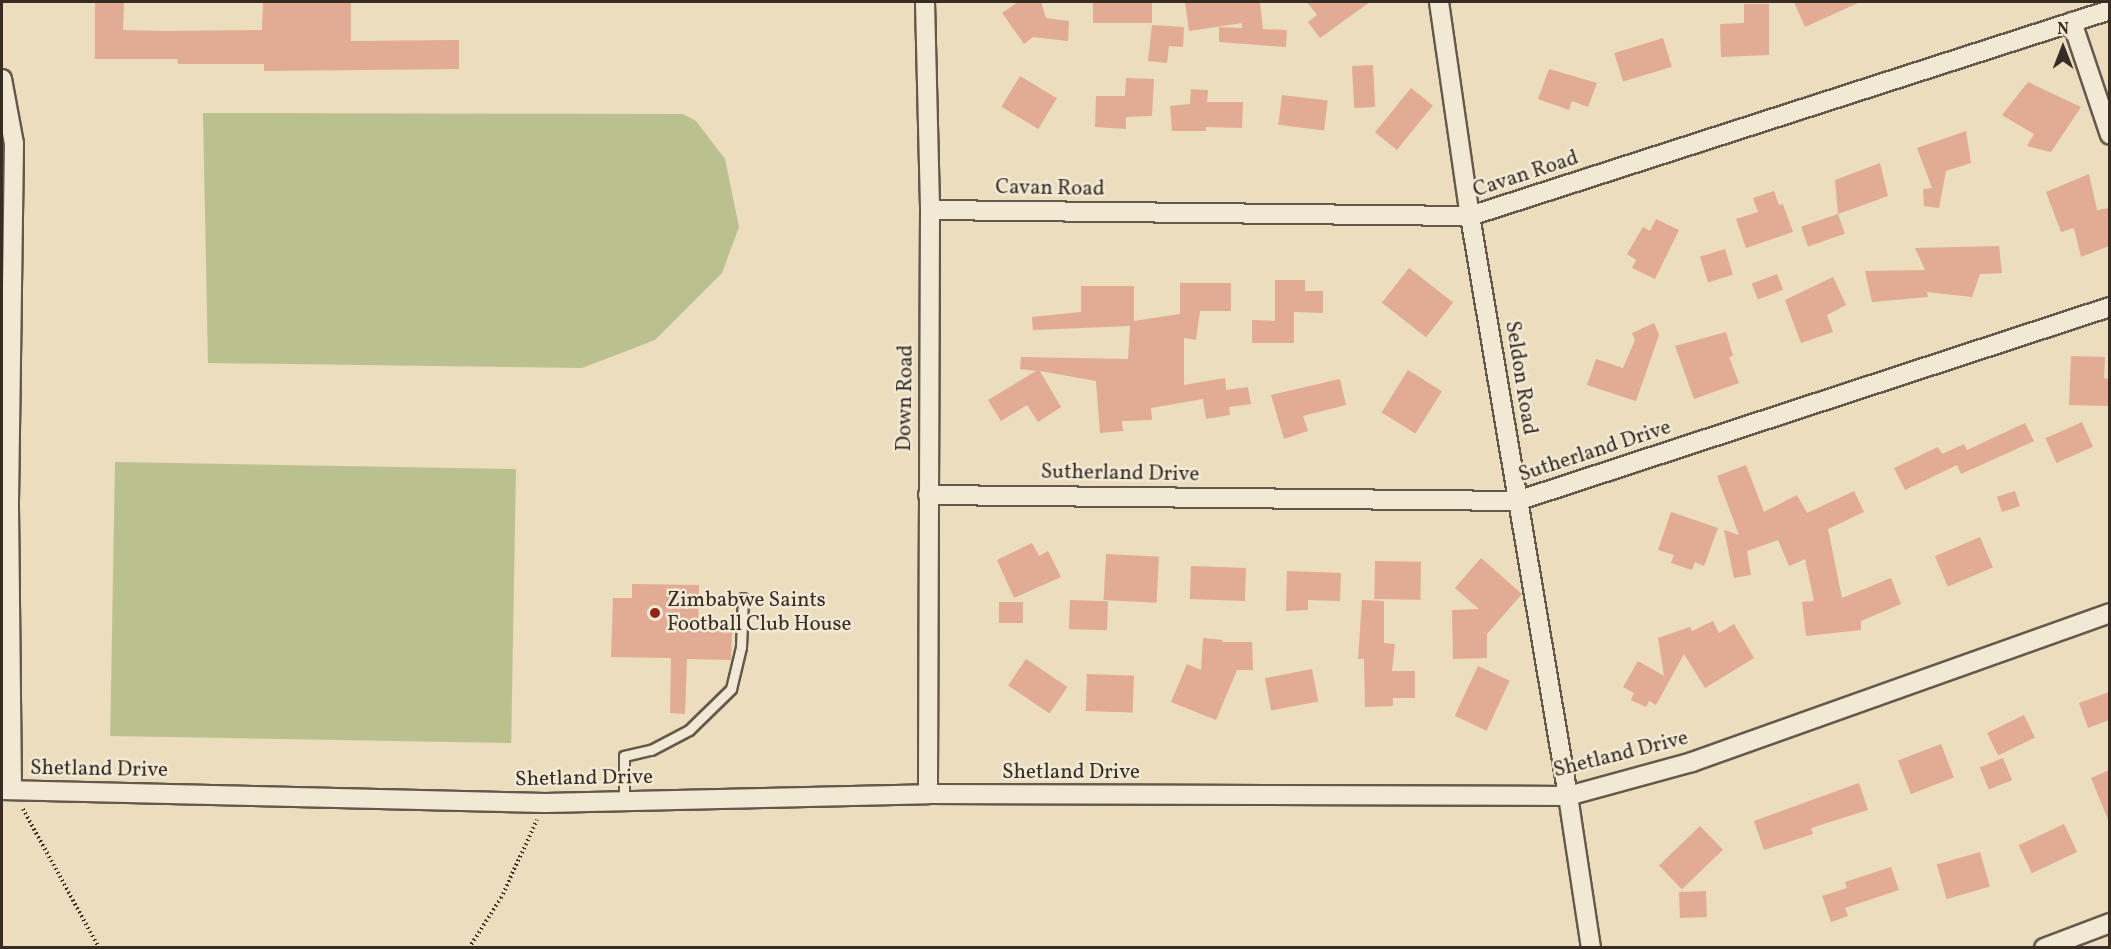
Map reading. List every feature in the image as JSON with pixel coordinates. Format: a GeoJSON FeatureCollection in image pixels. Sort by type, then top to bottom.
{"type":"FeatureCollection","features":[{"type":"Feature","properties":{"kind":"street","name":"Down Road"},"geometry":{"type":"LineString","coordinates":[[925,2],[930,210],[928,794]]}},
{"type":"Feature","properties":{"kind":"street","name":"Seldon Road"},"geometry":{"type":"LineString","coordinates":[[1439,2],[1470,216],[1592,948]]}},
{"type":"Feature","properties":{"kind":"street","name":"Cavan Road"},"geometry":{"type":"LineString","coordinates":[[930,210],[1470,216],[2109,10]]}},
{"type":"Feature","properties":{"kind":"street"},"geometry":{"type":"LineString","coordinates":[[2072,22],[2109,135]]}},
{"type":"Feature","properties":{"kind":"street"},"geometry":{"type":"LineString","coordinates":[[2,78],[14,144],[7,221],[5,507],[7,790]]}},
{"type":"Feature","properties":{"kind":"street","name":"Sutherland Drive"},"geometry":{"type":"LineString","coordinates":[[928,495],[1517,501],[2109,307]]}},
{"type":"Feature","properties":{"kind":"street","name":"Shetland Drive"},"geometry":{"type":"LineString","coordinates":[[7,790],[545,803],[928,794],[1568,796],[1692,762],[2109,613]]}},
{"type":"Feature","properties":{"kind":"street"},"geometry":{"type":"LineString","coordinates":[[2044,948],[2109,923]]}},
{"type":"Feature","properties":{"kind":"lane"},"geometry":{"type":"LineString","coordinates":[[624,801],[624,756],[651,750],[688,730],[731,689],[741,647],[743,598]]}},
{"type":"Feature","properties":{"kind":"path"},"geometry":{"type":"LineString","coordinates":[[7,790],[99,948]]}},
{"type":"Feature","properties":{"kind":"path"},"geometry":{"type":"LineString","coordinates":[[469,948],[501,898],[545,803]]}},
{"type":"Feature","properties":{"kind":"green space"},"geometry":{"type":"Polygon","coordinates":[[[203,113],[683,114],[696,121],[725,159],[739,227],[722,273],[655,340],[582,368],[208,363],[203,113]]]}},
{"type":"Feature","properties":{"kind":"green space"},"geometry":{"type":"Polygon","coordinates":[[[115,462],[516,469],[511,743],[110,736],[115,462]]]}},
{"type":"Feature","properties":{"kind":"building"},"geometry":{"type":"Polygon","coordinates":[[[95,2],[124,2],[123,30],[163,31],[262,30],[263,2],[351,2],[351,41],[459,40],[459,69],[264,71],[264,64],[178,64],[177,59],[95,59],[95,2]]]}},
{"type":"Feature","properties":{"kind":"building"},"geometry":{"type":"Polygon","coordinates":[[[1018,2],[1041,2],[1046,18],[1069,21],[1068,41],[1033,37],[1024,44],[1002,13],[1018,2]]]}},
{"type":"Feature","properties":{"kind":"building"},"geometry":{"type":"Polygon","coordinates":[[[1093,2],[1152,2],[1152,23],[1093,23],[1093,2]]]}},
{"type":"Feature","properties":{"kind":"building"},"geometry":{"type":"Polygon","coordinates":[[[1185,2],[1260,2],[1263,29],[1287,30],[1286,47],[1219,42],[1219,27],[1242,28],[1242,23],[1189,31],[1185,2]]]}},
{"type":"Feature","properties":{"kind":"building"},"geometry":{"type":"Polygon","coordinates":[[[1307,2],[1370,2],[1320,38],[1308,22],[1317,15],[1307,2]]]}},
{"type":"Feature","properties":{"kind":"building"},"geometry":{"type":"Polygon","coordinates":[[[1794,2],[1860,2],[1805,27],[1794,2]]]}},
{"type":"Feature","properties":{"kind":"building"},"geometry":{"type":"Polygon","coordinates":[[[1744,4],[1769,4],[1769,55],[1721,57],[1720,24],[1744,23],[1744,4]]]}},
{"type":"Feature","properties":{"kind":"building"},"geometry":{"type":"Polygon","coordinates":[[[1152,25],[1184,27],[1183,47],[1169,46],[1167,63],[1148,61],[1152,25]]]}},
{"type":"Feature","properties":{"kind":"building"},"geometry":{"type":"Polygon","coordinates":[[[1663,38],[1672,67],[1623,82],[1614,53],[1663,38]]]}},
{"type":"Feature","properties":{"kind":"building"},"geometry":{"type":"Polygon","coordinates":[[[1373,65],[1375,107],[1354,108],[1352,66],[1373,65]]]}},
{"type":"Feature","properties":{"kind":"building"},"geometry":{"type":"Polygon","coordinates":[[[1549,69],[1597,83],[1588,107],[1572,101],[1569,110],[1538,99],[1549,69]]]}},
{"type":"Feature","properties":{"kind":"building"},"geometry":{"type":"Polygon","coordinates":[[[1020,76],[1057,98],[1038,129],[1001,107],[1020,76]]]}},
{"type":"Feature","properties":{"kind":"building"},"geometry":{"type":"Polygon","coordinates":[[[1126,78],[1154,79],[1152,116],[1126,117],[1126,129],[1095,127],[1096,96],[1125,96],[1126,78]]]}},
{"type":"Feature","properties":{"kind":"building"},"geometry":{"type":"Polygon","coordinates":[[[2028,82],[2081,107],[2051,152],[2027,146],[2034,134],[2002,115],[2028,82]]]}},
{"type":"Feature","properties":{"kind":"building"},"geometry":{"type":"Polygon","coordinates":[[[1411,88],[1433,106],[1397,150],[1375,132],[1411,88]]]}},
{"type":"Feature","properties":{"kind":"building"},"geometry":{"type":"Polygon","coordinates":[[[1191,89],[1208,90],[1207,102],[1243,102],[1242,128],[1206,127],[1206,131],[1172,131],[1170,106],[1190,104],[1191,89]]]}},
{"type":"Feature","properties":{"kind":"building"},"geometry":{"type":"Polygon","coordinates":[[[1282,95],[1328,101],[1324,130],[1278,125],[1282,95]]]}},
{"type":"Feature","properties":{"kind":"building"},"geometry":{"type":"Polygon","coordinates":[[[1966,131],[1971,163],[1946,171],[1939,208],[1924,206],[1923,189],[1932,188],[1917,148],[1966,131]]]}},
{"type":"Feature","properties":{"kind":"building"},"geometry":{"type":"Polygon","coordinates":[[[1880,163],[1888,196],[1838,214],[1835,180],[1880,163]]]}},
{"type":"Feature","properties":{"kind":"building"},"geometry":{"type":"Polygon","coordinates":[[[2089,174],[2097,210],[2109,208],[2109,246],[2081,257],[2074,228],[2061,232],[2046,192],[2089,174]]]}},
{"type":"Feature","properties":{"kind":"building"},"geometry":{"type":"Polygon","coordinates":[[[1774,191],[1779,205],[1783,204],[1793,232],[1746,248],[1736,219],[1758,212],[1753,198],[1774,191]]]}},
{"type":"Feature","properties":{"kind":"building"},"geometry":{"type":"Polygon","coordinates":[[[1838,214],[1845,234],[1808,247],[1801,227],[1838,214]]]}},
{"type":"Feature","properties":{"kind":"building"},"geometry":{"type":"Polygon","coordinates":[[[1656,219],[1679,230],[1655,279],[1632,268],[1636,260],[1627,254],[1643,227],[1650,231],[1656,219]]]}},
{"type":"Feature","properties":{"kind":"building"},"geometry":{"type":"Polygon","coordinates":[[[1999,246],[2002,273],[1980,274],[1972,297],[1927,292],[1928,297],[1872,302],[1865,271],[1925,270],[1915,248],[1999,246]]]}},
{"type":"Feature","properties":{"kind":"building"},"geometry":{"type":"Polygon","coordinates":[[[1725,249],[1733,275],[1708,282],[1700,257],[1725,249]]]}},
{"type":"Feature","properties":{"kind":"building"},"geometry":{"type":"Polygon","coordinates":[[[1409,268],[1453,302],[1426,337],[1382,303],[1409,268]]]}},
{"type":"Feature","properties":{"kind":"building"},"geometry":{"type":"Polygon","coordinates":[[[1777,274],[1783,290],[1758,300],[1752,284],[1777,274]]]}},
{"type":"Feature","properties":{"kind":"building"},"geometry":{"type":"Polygon","coordinates":[[[1833,277],[1846,305],[1827,315],[1833,332],[1801,343],[1785,300],[1833,277]]]}},
{"type":"Feature","properties":{"kind":"building"},"geometry":{"type":"Polygon","coordinates":[[[1275,280],[1305,280],[1305,291],[1323,291],[1323,313],[1294,312],[1294,343],[1252,343],[1252,320],[1275,321],[1275,280]]]}},
{"type":"Feature","properties":{"kind":"building"},"geometry":{"type":"Polygon","coordinates":[[[1180,283],[1231,283],[1231,311],[1200,311],[1196,340],[1184,338],[1184,385],[1225,378],[1226,390],[1248,387],[1251,404],[1229,407],[1230,415],[1206,419],[1203,399],[1151,408],[1152,420],[1122,421],[1123,431],[1100,433],[1096,381],[1040,371],[1061,407],[1038,422],[1027,405],[1001,421],[988,400],[1036,371],[1020,369],[1021,357],[1128,359],[1130,326],[1033,330],[1032,317],[1081,312],[1081,286],[1134,286],[1134,321],[1180,314],[1180,283]]]}},
{"type":"Feature","properties":{"kind":"building"},"geometry":{"type":"Polygon","coordinates":[[[1654,323],[1659,335],[1636,401],[1587,385],[1596,359],[1623,368],[1635,340],[1632,333],[1654,323]]]}},
{"type":"Feature","properties":{"kind":"building"},"geometry":{"type":"Polygon","coordinates":[[[1726,332],[1733,356],[1729,357],[1739,383],[1694,399],[1675,346],[1726,332]]]}},
{"type":"Feature","properties":{"kind":"building"},"geometry":{"type":"Polygon","coordinates":[[[2071,356],[2105,357],[2104,378],[2109,379],[2109,406],[2069,405],[2071,356]]]}},
{"type":"Feature","properties":{"kind":"building"},"geometry":{"type":"Polygon","coordinates":[[[1408,370],[1442,391],[1415,434],[1382,412],[1408,370]]]}},
{"type":"Feature","properties":{"kind":"building"},"geometry":{"type":"Polygon","coordinates":[[[1340,379],[1346,405],[1303,416],[1308,431],[1284,439],[1271,395],[1340,379]]]}},
{"type":"Feature","properties":{"kind":"building"},"geometry":{"type":"Polygon","coordinates":[[[2082,422],[2093,447],[2056,463],[2045,438],[2082,422]]]}},
{"type":"Feature","properties":{"kind":"building"},"geometry":{"type":"Polygon","coordinates":[[[2025,423],[2034,441],[1961,474],[1957,465],[1905,490],[1894,468],[1938,447],[1942,454],[1964,444],[1967,450],[2025,423]]]}},
{"type":"Feature","properties":{"kind":"building"},"geometry":{"type":"Polygon","coordinates":[[[1746,465],[1764,512],[1797,495],[1807,513],[1854,491],[1864,512],[1828,529],[1842,598],[1891,578],[1901,604],[1861,621],[1861,630],[1806,636],[1802,602],[1814,601],[1805,559],[1789,566],[1778,540],[1747,551],[1751,575],[1734,578],[1724,530],[1739,535],[1717,476],[1746,465]]]}},
{"type":"Feature","properties":{"kind":"building"},"geometry":{"type":"Polygon","coordinates":[[[2015,491],[2020,506],[2002,512],[1997,497],[2015,491]]]}},
{"type":"Feature","properties":{"kind":"building"},"geometry":{"type":"Polygon","coordinates":[[[1671,512],[1718,528],[1704,566],[1695,562],[1692,570],[1671,563],[1674,555],[1658,550],[1671,512]]]}},
{"type":"Feature","properties":{"kind":"building"},"geometry":{"type":"Polygon","coordinates":[[[1980,537],[1993,567],[1948,587],[1935,556],[1980,537]]]}},
{"type":"Feature","properties":{"kind":"building"},"geometry":{"type":"Polygon","coordinates":[[[1032,543],[1039,556],[1048,551],[1061,577],[1014,598],[997,560],[1032,543]]]}},
{"type":"Feature","properties":{"kind":"building"},"geometry":{"type":"Polygon","coordinates":[[[1106,554],[1159,557],[1157,603],[1104,600],[1106,554]]]}},
{"type":"Feature","properties":{"kind":"building"},"geometry":{"type":"Polygon","coordinates":[[[1481,558],[1522,594],[1487,634],[1487,658],[1453,659],[1452,610],[1479,609],[1455,588],[1481,558]]]}},
{"type":"Feature","properties":{"kind":"building"},"geometry":{"type":"Polygon","coordinates":[[[1375,561],[1421,562],[1420,600],[1374,599],[1375,561]]]}},
{"type":"Feature","properties":{"kind":"building"},"geometry":{"type":"Polygon","coordinates":[[[1191,566],[1246,568],[1245,601],[1190,599],[1191,566]]]}},
{"type":"Feature","properties":{"kind":"building"},"geometry":{"type":"Polygon","coordinates":[[[1287,571],[1341,573],[1340,601],[1308,600],[1308,610],[1286,611],[1287,571]]]}},
{"type":"Feature","properties":{"kind":"building","name":"Zimbabwe Saints Football Club House"},"geometry":{"type":"Polygon","coordinates":[[[632,584],[699,585],[698,629],[732,630],[731,660],[687,659],[685,714],[670,713],[671,658],[611,657],[613,598],[632,598],[632,584]]]}},
{"type":"Feature","properties":{"kind":"building"},"geometry":{"type":"Polygon","coordinates":[[[1070,600],[1108,601],[1107,630],[1069,629],[1070,600]]]}},
{"type":"Feature","properties":{"kind":"building"},"geometry":{"type":"Polygon","coordinates":[[[1362,600],[1384,601],[1384,643],[1395,644],[1392,671],[1415,671],[1415,698],[1393,698],[1393,706],[1365,707],[1364,659],[1358,659],[1362,600]]]}},
{"type":"Feature","properties":{"kind":"building"},"geometry":{"type":"Polygon","coordinates":[[[999,602],[1023,602],[1023,623],[999,623],[999,602]]]}},
{"type":"Feature","properties":{"kind":"building"},"geometry":{"type":"Polygon","coordinates":[[[1713,621],[1719,633],[1734,624],[1754,658],[1705,688],[1684,654],[1656,705],[1649,701],[1646,707],[1631,700],[1634,693],[1623,687],[1638,661],[1664,676],[1658,638],[1690,627],[1692,631],[1713,621]]]}},
{"type":"Feature","properties":{"kind":"building"},"geometry":{"type":"Polygon","coordinates":[[[1203,638],[1223,640],[1222,642],[1252,642],[1253,670],[1237,670],[1216,720],[1171,702],[1187,664],[1201,670],[1203,638]]]}},
{"type":"Feature","properties":{"kind":"building"},"geometry":{"type":"Polygon","coordinates":[[[1026,659],[1067,687],[1050,713],[1008,686],[1026,659]]]}},
{"type":"Feature","properties":{"kind":"building"},"geometry":{"type":"Polygon","coordinates":[[[1478,666],[1510,681],[1486,731],[1455,716],[1478,666]]]}},
{"type":"Feature","properties":{"kind":"building"},"geometry":{"type":"Polygon","coordinates":[[[1312,669],[1318,701],[1271,711],[1265,678],[1312,669]]]}},
{"type":"Feature","properties":{"kind":"building"},"geometry":{"type":"Polygon","coordinates":[[[1087,674],[1134,676],[1133,713],[1086,711],[1087,674]]]}},
{"type":"Feature","properties":{"kind":"building"},"geometry":{"type":"Polygon","coordinates":[[[2109,692],[2109,720],[2088,728],[2079,703],[2109,692]]]}},
{"type":"Feature","properties":{"kind":"building"},"geometry":{"type":"Polygon","coordinates":[[[2024,715],[2035,737],[1998,755],[1987,733],[2024,715]]]}},
{"type":"Feature","properties":{"kind":"building"},"geometry":{"type":"Polygon","coordinates":[[[1941,744],[1954,778],[1911,794],[1898,760],[1941,744]]]}},
{"type":"Feature","properties":{"kind":"building"},"geometry":{"type":"Polygon","coordinates":[[[2003,758],[2012,780],[1989,790],[1980,767],[2003,758]]]}},
{"type":"Feature","properties":{"kind":"building"},"geometry":{"type":"Polygon","coordinates":[[[2109,770],[2109,822],[2091,778],[2109,770]]]}},
{"type":"Feature","properties":{"kind":"building"},"geometry":{"type":"Polygon","coordinates":[[[1859,783],[1868,810],[1811,828],[1813,834],[1764,850],[1754,821],[1859,783]]]}},
{"type":"Feature","properties":{"kind":"building"},"geometry":{"type":"Polygon","coordinates":[[[2064,824],[2077,852],[2032,873],[2019,845],[2064,824]]]}},
{"type":"Feature","properties":{"kind":"building"},"geometry":{"type":"Polygon","coordinates":[[[1700,826],[1723,850],[1682,889],[1659,866],[1700,826]]]}},
{"type":"Feature","properties":{"kind":"building"},"geometry":{"type":"Polygon","coordinates":[[[1980,852],[1990,887],[1947,899],[1937,864],[1980,852]]]}},
{"type":"Feature","properties":{"kind":"building"},"geometry":{"type":"Polygon","coordinates":[[[1891,867],[1899,890],[1845,908],[1848,916],[1831,922],[1822,896],[1847,888],[1845,882],[1891,867]]]}},
{"type":"Feature","properties":{"kind":"building"},"geometry":{"type":"Polygon","coordinates":[[[1706,891],[1707,917],[1680,918],[1679,892],[1706,891]]]}},
{"type":"Feature","properties":{"kind":"place","name":"Zimbabwe Saints Football Club House"},"geometry":{"type":"Point","coordinates":[655,613]}}]}
